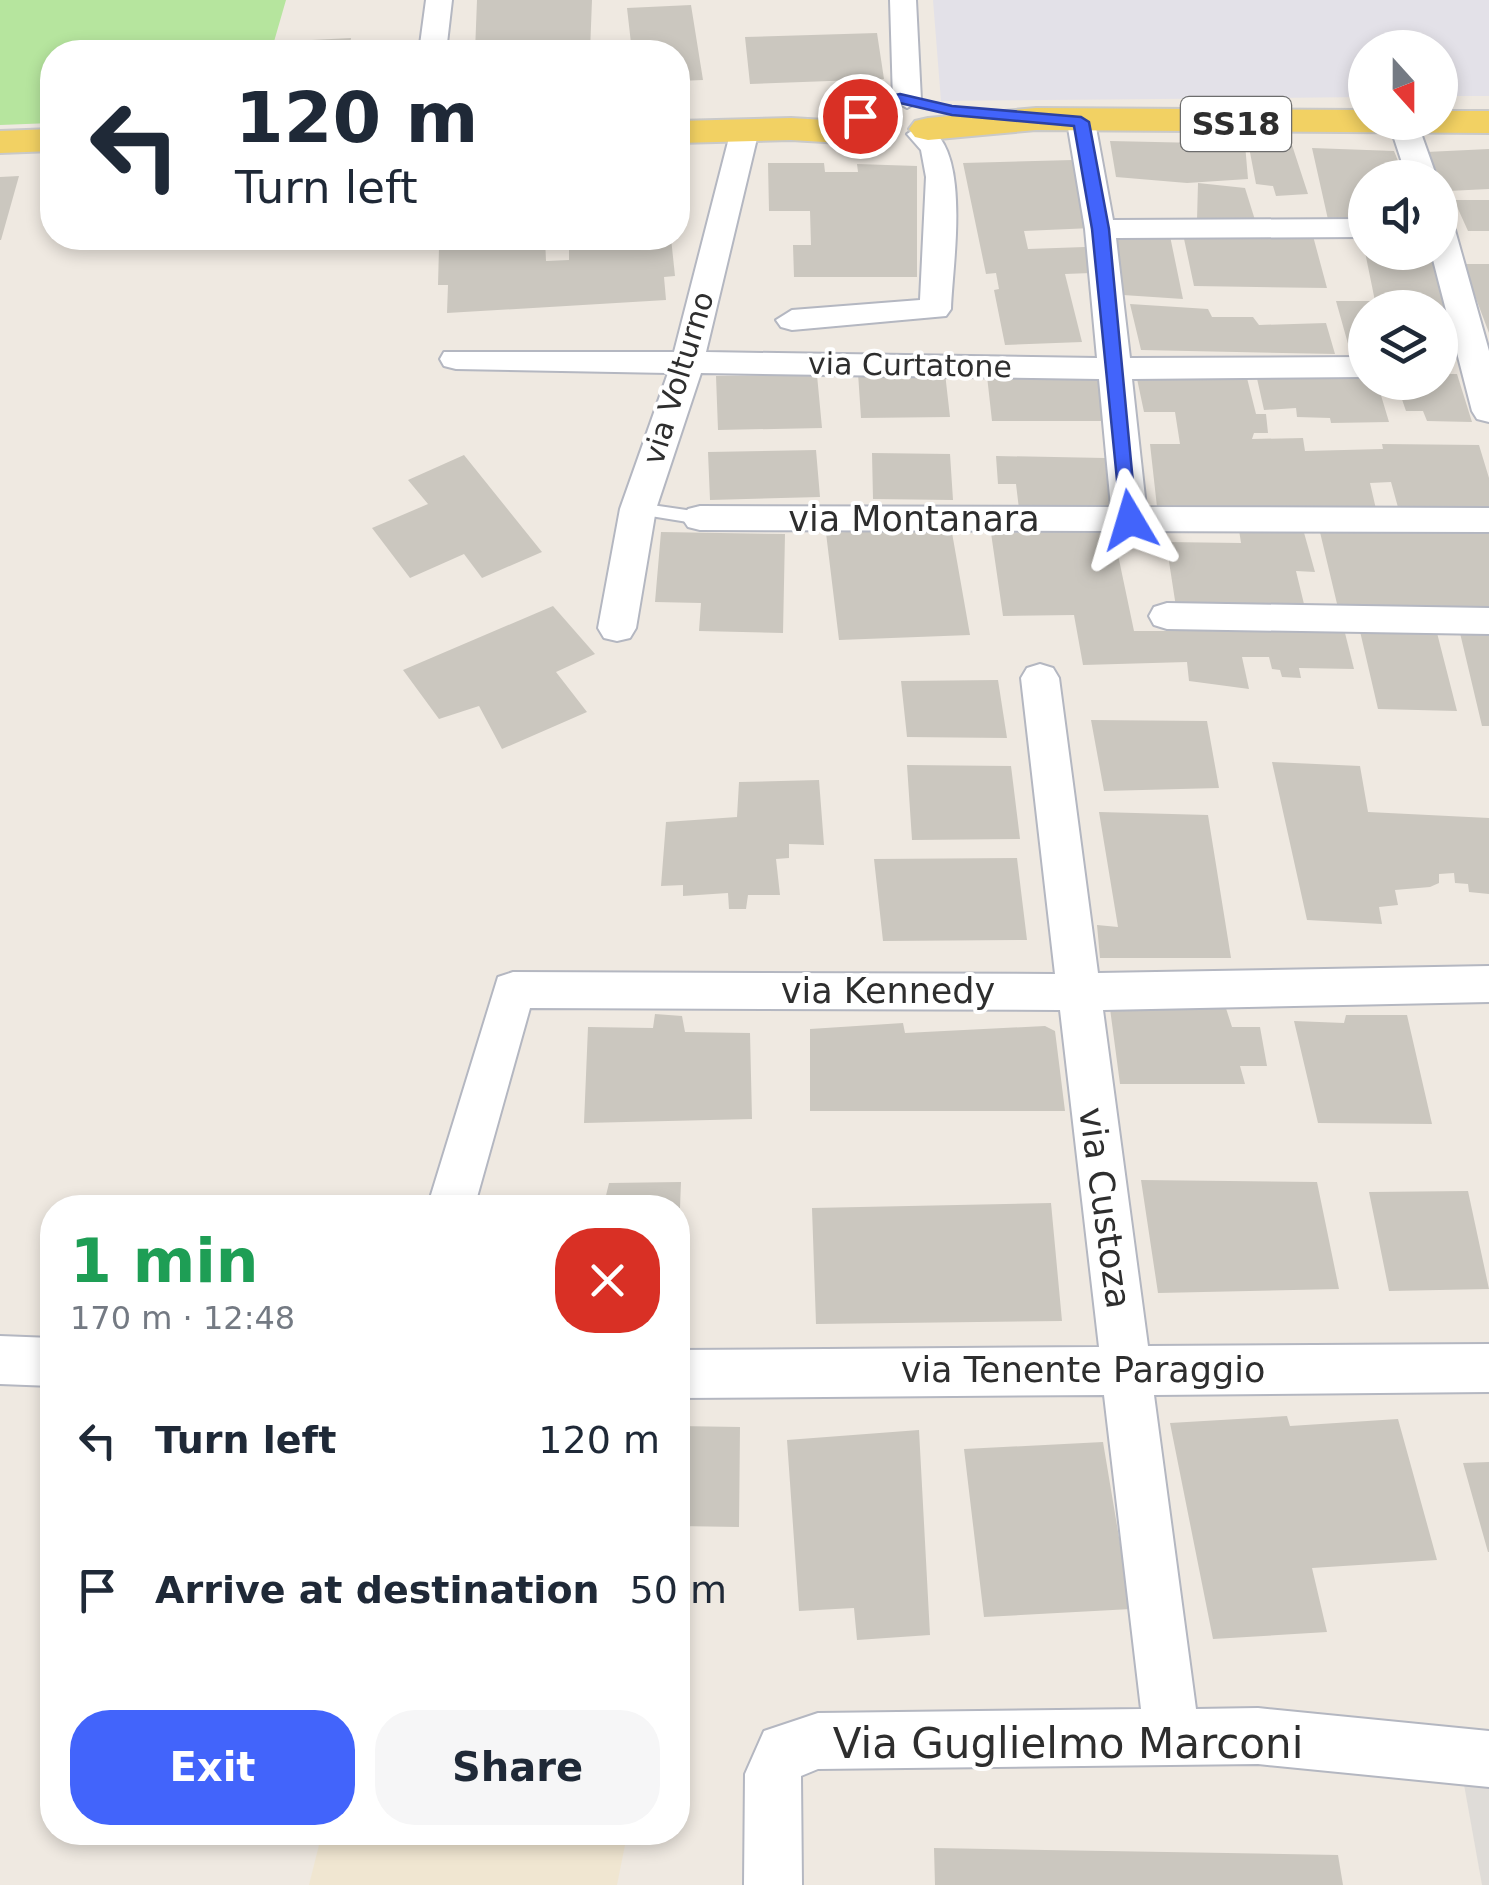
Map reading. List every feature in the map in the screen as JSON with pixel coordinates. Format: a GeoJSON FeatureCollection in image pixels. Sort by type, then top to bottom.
{"type":"FeatureCollection","features":[{"type":"Feature","properties":{"kind":"main road","name":"SS18"},"geometry":{"type":"LineString","coordinates":[[690,118],[846,112],[872,119]]}},
{"type":"Feature","properties":{"kind":"main road","name":"SS18"},"geometry":{"type":"LineString","coordinates":[[690,132],[919,117],[967,122],[1348,122]]}},
{"type":"Feature","properties":{"kind":"main road"},"geometry":{"type":"LineString","coordinates":[[1458,122],[1489,122]]}},
{"type":"Feature","properties":{"kind":"main road"},"geometry":{"type":"LineString","coordinates":[[0,142],[40,140]]}},
{"type":"Feature","properties":{"kind":"main road"},"geometry":{"type":"LineString","coordinates":[[0,152],[40,150]]}},
{"type":"Feature","properties":{"kind":"street"},"geometry":{"type":"LineString","coordinates":[[434,40],[439,0]]}},
{"type":"Feature","properties":{"kind":"street"},"geometry":{"type":"LineString","coordinates":[[792,320],[935,309],[940,160],[919,117],[903,0]]}},
{"type":"Feature","properties":{"kind":"street"},"geometry":{"type":"LineString","coordinates":[[1067,121],[1100,229],[1130,520]]}},
{"type":"Feature","properties":{"kind":"street","name":"via Volturno"},"geometry":{"type":"LineString","coordinates":[[618,628],[638,509],[688,360],[745,130]]}},
{"type":"Feature","properties":{"kind":"street"},"geometry":{"type":"LineString","coordinates":[[1100,229],[1348,228]]}},
{"type":"Feature","properties":{"kind":"street"},"geometry":{"type":"LineString","coordinates":[[1451,270],[1489,411]]}},
{"type":"Feature","properties":{"kind":"street","name":"via Curtatone"},"geometry":{"type":"LineString","coordinates":[[456,358],[1112,369],[1348,368]]}},
{"type":"Feature","properties":{"kind":"street"},"geometry":{"type":"LineString","coordinates":[[1458,367],[1476,367]]}},
{"type":"Feature","properties":{"kind":"street","name":"via Montanara"},"geometry":{"type":"LineString","coordinates":[[700,518],[1489,520]]}},
{"type":"Feature","properties":{"kind":"street"},"geometry":{"type":"LineString","coordinates":[[1167,616],[1489,621]]}},
{"type":"Feature","properties":{"kind":"street","name":"via Custoza"},"geometry":{"type":"LineString","coordinates":[[1040,678],[1076,992],[1172,1737]]}},
{"type":"Feature","properties":{"kind":"street","name":"via Kennedy"},"geometry":{"type":"LineString","coordinates":[[454,1195],[513,990],[1076,992],[1489,984]]}},
{"type":"Feature","properties":{"kind":"street"},"geometry":{"type":"LineString","coordinates":[[0,1360],[40,1362]]}},
{"type":"Feature","properties":{"kind":"street","name":"via Tenente Paraggio"},"geometry":{"type":"LineString","coordinates":[[690,1374],[1489,1368]]}},
{"type":"Feature","properties":{"kind":"street","name":"Via Guglielmo Marconi"},"geometry":{"type":"LineString","coordinates":[[773,1885],[773,1774],[784,1751],[818,1742],[1258,1736],[1489,1759]]}},
{"type":"Feature","properties":{"kind":"lane"},"geometry":{"type":"LineString","coordinates":[[638,509],[700,518]]}},
{"type":"Feature","properties":{"kind":"shaded area"},"geometry":{"type":"Polygon","coordinates":[[[933,0],[1489,0],[1489,96],[1458,96],[1458,30],[1348,30],[1348,97],[941,101],[933,0]]]}},
{"type":"Feature","properties":{"kind":"shaded area"},"geometry":{"type":"Polygon","coordinates":[[[1463,1779],[1489,1781],[1489,1885],[1482,1885],[1463,1779]]]}},
{"type":"Feature","properties":{"kind":"shaded area"},"geometry":{"type":"Polygon","coordinates":[[[319,1845],[625,1845],[617,1885],[309,1885],[319,1845]]]}},
{"type":"Feature","properties":{"kind":"green space"},"geometry":{"type":"Polygon","coordinates":[[[0,0],[286,0],[274,40],[40,40],[40,123],[0,125],[0,0]]]}},
{"type":"Feature","properties":{"kind":"building"},"geometry":{"type":"Polygon","coordinates":[[[477,0],[592,0],[590,40],[475,40],[477,0]]]}},
{"type":"Feature","properties":{"kind":"building"},"geometry":{"type":"Polygon","coordinates":[[[691,5],[703,80],[690,81],[690,40],[631,40],[627,8],[691,5]]]}},
{"type":"Feature","properties":{"kind":"building"},"geometry":{"type":"Polygon","coordinates":[[[877,33],[884,79],[750,84],[745,37],[877,33]]]}},
{"type":"Feature","properties":{"kind":"building"},"geometry":{"type":"Polygon","coordinates":[[[1110,141],[1245,144],[1248,179],[1187,183],[1116,177],[1110,141]]]}},
{"type":"Feature","properties":{"kind":"building"},"geometry":{"type":"Polygon","coordinates":[[[1292,145],[1308,194],[1276,196],[1273,186],[1256,184],[1249,147],[1292,145]]]}},
{"type":"Feature","properties":{"kind":"building"},"geometry":{"type":"Polygon","coordinates":[[[1312,148],[1394,151],[1398,160],[1348,160],[1348,224],[1329,224],[1312,148]]]}},
{"type":"Feature","properties":{"kind":"building"},"geometry":{"type":"Polygon","coordinates":[[[1489,149],[1489,189],[1458,191],[1458,160],[1431,160],[1426,152],[1489,149]]]}},
{"type":"Feature","properties":{"kind":"building"},"geometry":{"type":"Polygon","coordinates":[[[1073,160],[1092,228],[1024,231],[1028,249],[1085,247],[1091,273],[1065,274],[1082,342],[1005,345],[994,290],[999,289],[996,273],[986,274],[963,163],[1073,160]]]}},
{"type":"Feature","properties":{"kind":"building"},"geometry":{"type":"Polygon","coordinates":[[[768,163],[824,163],[825,172],[858,172],[857,164],[917,166],[917,277],[794,277],[793,245],[811,245],[810,211],[769,211],[768,163]]]}},
{"type":"Feature","properties":{"kind":"building"},"geometry":{"type":"Polygon","coordinates":[[[19,176],[1,240],[0,240],[0,177],[19,176]]]}},
{"type":"Feature","properties":{"kind":"building"},"geometry":{"type":"Polygon","coordinates":[[[1198,183],[1245,188],[1255,220],[1197,220],[1198,183]]]}},
{"type":"Feature","properties":{"kind":"building"},"geometry":{"type":"Polygon","coordinates":[[[1458,200],[1489,200],[1489,231],[1468,231],[1458,200]]]}},
{"type":"Feature","properties":{"kind":"building"},"geometry":{"type":"Polygon","coordinates":[[[1183,234],[1313,236],[1327,288],[1194,286],[1183,234]]]}},
{"type":"Feature","properties":{"kind":"building"},"geometry":{"type":"Polygon","coordinates":[[[1116,236],[1170,236],[1183,299],[1123,295],[1116,236]]]}},
{"type":"Feature","properties":{"kind":"building"},"geometry":{"type":"Polygon","coordinates":[[[439,250],[546,250],[546,261],[569,260],[569,250],[672,250],[675,276],[664,277],[666,300],[447,313],[448,285],[438,285],[439,250]]]}},
{"type":"Feature","properties":{"kind":"building"},"geometry":{"type":"Polygon","coordinates":[[[1463,264],[1489,264],[1489,333],[1463,264]]]}},
{"type":"Feature","properties":{"kind":"building"},"geometry":{"type":"Polygon","coordinates":[[[1369,270],[1435,270],[1441,290],[1373,290],[1369,270]]]}},
{"type":"Feature","properties":{"kind":"building"},"geometry":{"type":"Polygon","coordinates":[[[1336,301],[1348,301],[1348,344],[1336,301]]]}},
{"type":"Feature","properties":{"kind":"building"},"geometry":{"type":"Polygon","coordinates":[[[1130,304],[1208,309],[1212,317],[1253,317],[1259,325],[1326,323],[1335,354],[1141,350],[1130,304]]]}},
{"type":"Feature","properties":{"kind":"building"},"geometry":{"type":"Polygon","coordinates":[[[858,373],[945,373],[950,417],[861,418],[858,373]]]}},
{"type":"Feature","properties":{"kind":"building"},"geometry":{"type":"Polygon","coordinates":[[[1136,374],[1246,374],[1256,414],[1266,414],[1268,433],[1254,433],[1252,439],[1303,438],[1305,451],[1383,449],[1382,444],[1479,445],[1489,478],[1489,511],[1399,511],[1391,482],[1370,483],[1376,509],[1157,507],[1150,444],[1180,444],[1175,412],[1144,412],[1136,374]]]}},
{"type":"Feature","properties":{"kind":"building"},"geometry":{"type":"Polygon","coordinates":[[[1256,374],[1348,374],[1348,400],[1382,400],[1389,422],[1331,423],[1330,418],[1297,417],[1296,408],[1264,410],[1256,374]]]}},
{"type":"Feature","properties":{"kind":"building"},"geometry":{"type":"Polygon","coordinates":[[[817,375],[822,428],[718,430],[716,376],[817,375]]]}},
{"type":"Feature","properties":{"kind":"building"},"geometry":{"type":"Polygon","coordinates":[[[987,376],[1098,376],[1105,421],[992,421],[987,376]]]}},
{"type":"Feature","properties":{"kind":"building"},"geometry":{"type":"Polygon","coordinates":[[[1458,377],[1472,422],[1427,421],[1423,411],[1406,411],[1402,400],[1458,400],[1458,377]]]}},
{"type":"Feature","properties":{"kind":"building"},"geometry":{"type":"Polygon","coordinates":[[[816,450],[820,497],[710,500],[708,452],[816,450]]]}},
{"type":"Feature","properties":{"kind":"building"},"geometry":{"type":"Polygon","coordinates":[[[872,453],[950,454],[953,500],[873,499],[872,453]]]}},
{"type":"Feature","properties":{"kind":"building"},"geometry":{"type":"Polygon","coordinates":[[[464,455],[542,552],[482,578],[464,554],[410,578],[372,528],[428,504],[408,480],[464,455]]]}},
{"type":"Feature","properties":{"kind":"building"},"geometry":{"type":"Polygon","coordinates":[[[996,456],[1105,458],[1113,511],[1019,509],[1016,484],[998,484],[996,456]]]}},
{"type":"Feature","properties":{"kind":"building"},"geometry":{"type":"Polygon","coordinates":[[[951,527],[970,635],[839,640],[826,533],[951,527]]]}},
{"type":"Feature","properties":{"kind":"building"},"geometry":{"type":"Polygon","coordinates":[[[1319,528],[1489,533],[1489,610],[1338,608],[1319,528]]]}},
{"type":"Feature","properties":{"kind":"building"},"geometry":{"type":"Polygon","coordinates":[[[1303,529],[1315,572],[1296,571],[1304,604],[1176,607],[1166,542],[1241,543],[1239,530],[1303,529]]]}},
{"type":"Feature","properties":{"kind":"building"},"geometry":{"type":"Polygon","coordinates":[[[1113,531],[1134,631],[1182,631],[1181,626],[1344,629],[1354,669],[1299,668],[1301,678],[1282,677],[1280,670],[1272,669],[1269,657],[1242,657],[1249,689],[1189,681],[1187,662],[1083,665],[1074,615],[1003,616],[991,533],[1113,531]]]}},
{"type":"Feature","properties":{"kind":"building"},"geometry":{"type":"Polygon","coordinates":[[[661,532],[785,534],[783,633],[699,631],[701,603],[655,602],[661,532]]]}},
{"type":"Feature","properties":{"kind":"building"},"geometry":{"type":"Polygon","coordinates":[[[553,606],[595,654],[556,672],[587,712],[502,749],[479,706],[439,719],[403,670],[553,606]]]}},
{"type":"Feature","properties":{"kind":"building"},"geometry":{"type":"Polygon","coordinates":[[[1359,627],[1436,629],[1457,711],[1378,709],[1359,627]]]}},
{"type":"Feature","properties":{"kind":"building"},"geometry":{"type":"Polygon","coordinates":[[[1460,633],[1489,633],[1489,726],[1482,726],[1460,633]]]}},
{"type":"Feature","properties":{"kind":"building"},"geometry":{"type":"Polygon","coordinates":[[[998,680],[1007,738],[907,737],[901,681],[998,680]]]}},
{"type":"Feature","properties":{"kind":"building"},"geometry":{"type":"Polygon","coordinates":[[[1091,720],[1207,721],[1219,788],[1104,791],[1091,720]]]}},
{"type":"Feature","properties":{"kind":"building"},"geometry":{"type":"Polygon","coordinates":[[[1272,762],[1360,766],[1368,812],[1489,818],[1489,894],[1469,892],[1468,884],[1455,883],[1454,873],[1439,874],[1439,883],[1430,887],[1395,890],[1398,905],[1379,907],[1382,924],[1307,920],[1272,762]]]}},
{"type":"Feature","properties":{"kind":"building"},"geometry":{"type":"Polygon","coordinates":[[[907,765],[1011,766],[1020,839],[912,840],[907,765]]]}},
{"type":"Feature","properties":{"kind":"building"},"geometry":{"type":"Polygon","coordinates":[[[819,780],[824,845],[789,844],[789,858],[776,859],[780,895],[748,895],[746,909],[729,909],[728,893],[683,896],[683,885],[661,886],[666,822],[737,817],[739,782],[819,780]]]}},
{"type":"Feature","properties":{"kind":"building"},"geometry":{"type":"Polygon","coordinates":[[[1099,812],[1208,815],[1231,958],[1100,958],[1097,925],[1118,927],[1099,812]]]}},
{"type":"Feature","properties":{"kind":"building"},"geometry":{"type":"Polygon","coordinates":[[[1017,858],[1027,940],[883,941],[874,859],[1017,858]]]}},
{"type":"Feature","properties":{"kind":"building"},"geometry":{"type":"Polygon","coordinates":[[[1109,1001],[1224,1002],[1232,1027],[1260,1027],[1267,1066],[1240,1066],[1245,1084],[1120,1084],[1109,1001]]]}},
{"type":"Feature","properties":{"kind":"building"},"geometry":{"type":"Polygon","coordinates":[[[655,1014],[682,1016],[685,1032],[750,1033],[752,1119],[584,1123],[588,1027],[653,1028],[655,1014]]]}},
{"type":"Feature","properties":{"kind":"building"},"geometry":{"type":"Polygon","coordinates":[[[1346,1015],[1407,1015],[1432,1124],[1318,1123],[1294,1021],[1344,1023],[1346,1015]]]}},
{"type":"Feature","properties":{"kind":"building"},"geometry":{"type":"Polygon","coordinates":[[[903,1023],[905,1033],[1045,1026],[1055,1031],[1065,1111],[810,1111],[810,1029],[903,1023]]]}},
{"type":"Feature","properties":{"kind":"building"},"geometry":{"type":"Polygon","coordinates":[[[1141,1180],[1317,1182],[1339,1289],[1158,1293],[1141,1180]]]}},
{"type":"Feature","properties":{"kind":"building"},"geometry":{"type":"Polygon","coordinates":[[[681,1182],[680,1195],[606,1195],[609,1183],[681,1182]]]}},
{"type":"Feature","properties":{"kind":"building"},"geometry":{"type":"Polygon","coordinates":[[[1468,1191],[1489,1289],[1389,1291],[1369,1192],[1468,1191]]]}},
{"type":"Feature","properties":{"kind":"building"},"geometry":{"type":"Polygon","coordinates":[[[1051,1203],[1062,1321],[816,1324],[812,1208],[1051,1203]]]}},
{"type":"Feature","properties":{"kind":"building"},"geometry":{"type":"Polygon","coordinates":[[[1287,1416],[1290,1426],[1398,1419],[1437,1560],[1312,1568],[1327,1632],[1213,1639],[1170,1423],[1287,1416]]]}},
{"type":"Feature","properties":{"kind":"building"},"geometry":{"type":"Polygon","coordinates":[[[690,1426],[740,1427],[739,1527],[690,1526],[690,1426]]]}},
{"type":"Feature","properties":{"kind":"building"},"geometry":{"type":"Polygon","coordinates":[[[919,1430],[930,1635],[857,1640],[854,1608],[799,1611],[787,1440],[919,1430]]]}},
{"type":"Feature","properties":{"kind":"building"},"geometry":{"type":"Polygon","coordinates":[[[1103,1442],[1131,1609],[984,1617],[964,1449],[1103,1442]]]}},
{"type":"Feature","properties":{"kind":"building"},"geometry":{"type":"Polygon","coordinates":[[[1489,1462],[1489,1552],[1488,1552],[1463,1463],[1489,1462]]]}},
{"type":"Feature","properties":{"kind":"building"},"geometry":{"type":"Polygon","coordinates":[[[934,1848],[1338,1855],[1343,1885],[935,1885],[934,1848]]]}},
{"type":"Feature","properties":{"kind":"route"},"geometry":{"type":"LineString","coordinates":[[860,116],[869,104],[900,98],[952,111],[1081,122],[1100,229],[1130,520]]}}]}
